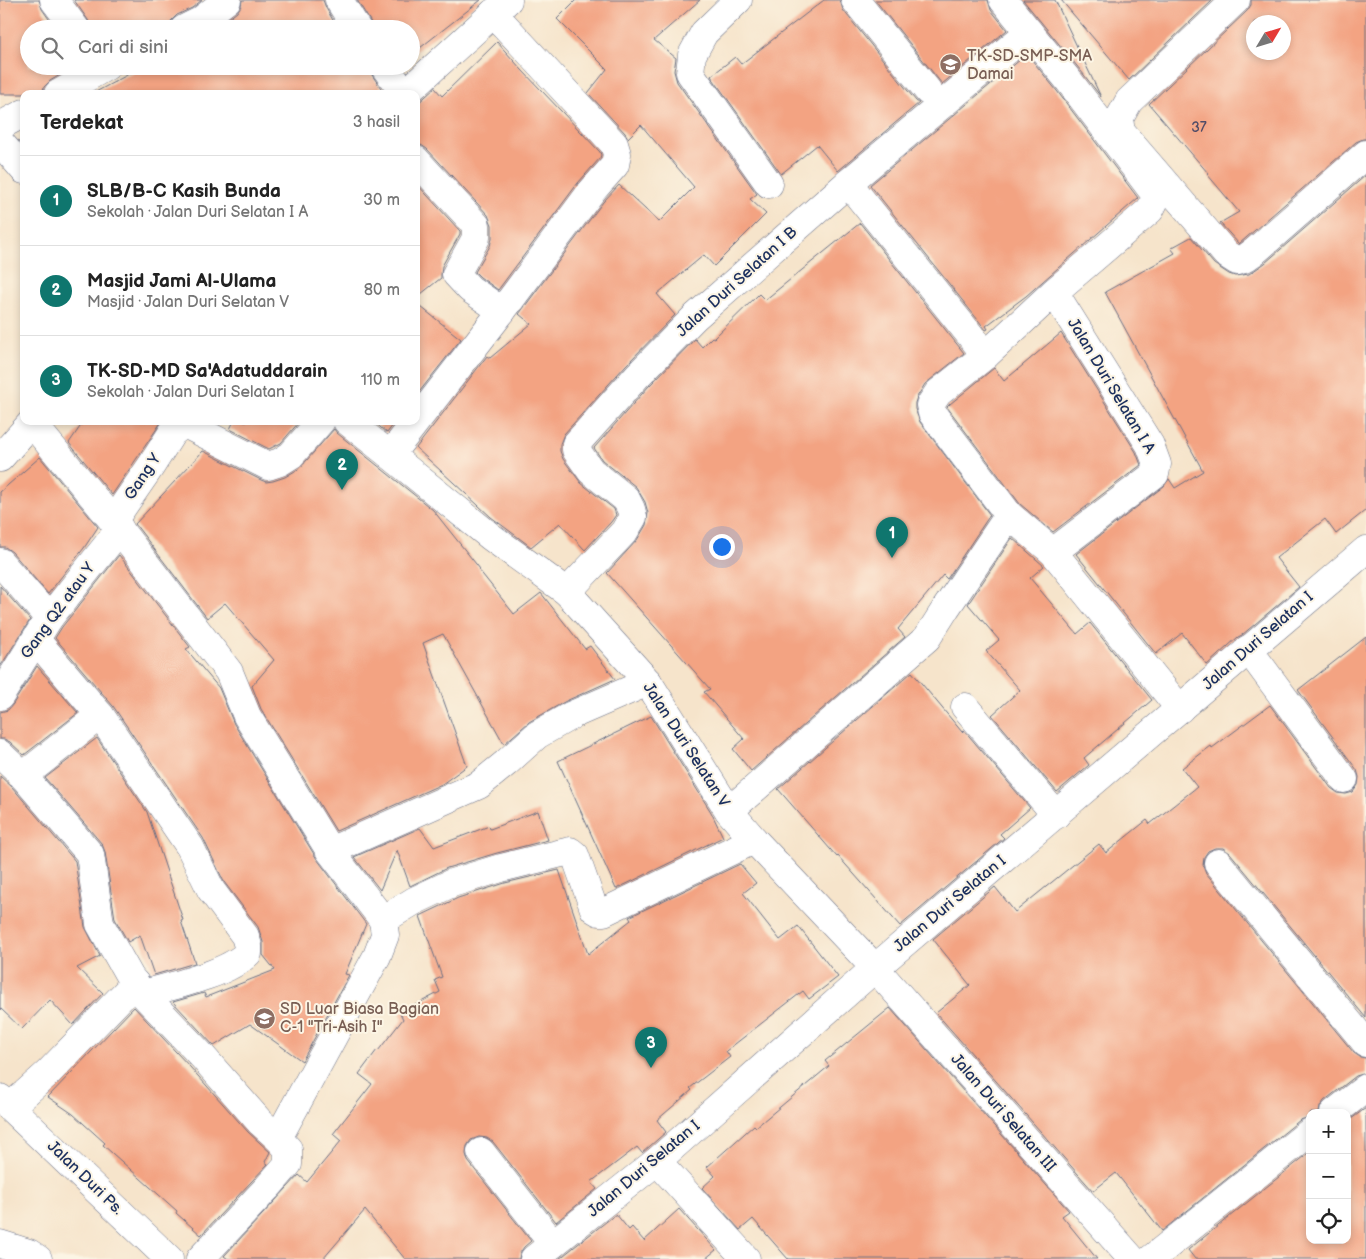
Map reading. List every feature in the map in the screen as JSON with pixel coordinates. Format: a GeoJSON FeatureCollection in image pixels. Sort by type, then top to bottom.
{"type":"FeatureCollection","features":[{"type":"Feature","properties":{"kind":"street"},"geometry":{"type":"LineString","coordinates":[[54,0],[69,20]]}},
{"type":"Feature","properties":{"kind":"street"},"geometry":{"type":"LineString","coordinates":[[201,20],[227,0]]}},
{"type":"Feature","properties":{"kind":"street"},"geometry":{"type":"LineString","coordinates":[[339,0],[351,20]]}},
{"type":"Feature","properties":{"kind":"street"},"geometry":{"type":"LineString","coordinates":[[738,0],[704,33],[692,55],[690,73],[768,184]]}},
{"type":"Feature","properties":{"kind":"street"},"geometry":{"type":"LineString","coordinates":[[855,0],[928,91]]}},
{"type":"Feature","properties":{"kind":"street"},"geometry":{"type":"LineString","coordinates":[[1003,0],[1069,81],[1155,194],[1155,200],[1150,210],[1054,292],[986,355],[938,393],[930,405],[932,413],[1008,515],[1054,552],[1180,709]]}},
{"type":"Feature","properties":{"kind":"street"},"geometry":{"type":"LineString","coordinates":[[1236,0],[1129,101],[1119,119],[1121,132],[1226,254],[1237,261],[1244,259],[1255,251],[1366,154]]}},
{"type":"Feature","properties":{"kind":"street"},"geometry":{"type":"LineString","coordinates":[[409,90],[500,6],[614,144],[617,154],[615,165],[591,192],[502,311],[420,416]]}},
{"type":"Feature","properties":{"kind":"street","name":"Jalan Duri Selatan I B"},"geometry":{"type":"LineString","coordinates":[[567,592],[624,532],[633,517],[626,499],[591,471],[576,450],[576,444],[638,375],[696,317],[848,183],[1029,32]]}},
{"type":"Feature","properties":{"kind":"street"},"geometry":{"type":"LineString","coordinates":[[65,90],[91,75]]}},
{"type":"Feature","properties":{"kind":"street"},"geometry":{"type":"LineString","coordinates":[[391,75],[402,90]]}},
{"type":"Feature","properties":{"kind":"street"},"geometry":{"type":"LineString","coordinates":[[0,126],[20,115]]}},
{"type":"Feature","properties":{"kind":"street"},"geometry":{"type":"LineString","coordinates":[[0,142],[20,165]]}},
{"type":"Feature","properties":{"kind":"street"},"geometry":{"type":"LineString","coordinates":[[420,164],[476,225],[476,238],[456,274],[470,289],[502,311]]}},
{"type":"Feature","properties":{"kind":"street"},"geometry":{"type":"LineString","coordinates":[[848,183],[986,355]]}},
{"type":"Feature","properties":{"kind":"street","name":"Jalan Duri Selatan I A"},"geometry":{"type":"LineString","coordinates":[[1054,292],[1150,445],[1157,464],[1155,474],[1054,552]]}},
{"type":"Feature","properties":{"kind":"street"},"geometry":{"type":"LineString","coordinates":[[0,458],[29,425]]}},
{"type":"Feature","properties":{"kind":"street"},"geometry":{"type":"LineString","coordinates":[[34,425],[116,525],[228,672],[247,716],[330,850],[383,920],[385,935],[377,956],[278,1138]]}},
{"type":"Feature","properties":{"kind":"street","name":"Gang Y"},"geometry":{"type":"LineString","coordinates":[[116,525],[172,433],[182,425],[189,426],[268,466],[280,462],[290,455],[317,425]]}},
{"type":"Feature","properties":{"kind":"street","name":"Jalan Duri Selatan V"},"geometry":{"type":"LineString","coordinates":[[352,425],[491,537],[567,592],[648,682],[729,811],[875,968]]}},
{"type":"Feature","properties":{"kind":"street"},"geometry":{"type":"LineString","coordinates":[[390,454],[413,425]]}},
{"type":"Feature","properties":{"kind":"street"},"geometry":{"type":"LineString","coordinates":[[729,811],[927,638],[1008,515]]}},
{"type":"Feature","properties":{"kind":"street","name":"Gang Q2 atau Y"},"geometry":{"type":"LineString","coordinates":[[0,696],[43,629],[116,525]]}},
{"type":"Feature","properties":{"kind":"street","name":"Jalan Duri Selatan I"},"geometry":{"type":"LineString","coordinates":[[544,1251],[657,1161],[875,968],[1366,550]]}},
{"type":"Feature","properties":{"kind":"street"},"geometry":{"type":"LineString","coordinates":[[0,562],[100,715],[190,847],[211,890],[242,929],[248,946],[248,952],[243,958],[228,968],[139,989],[48,1073],[5,1102]]}},
{"type":"Feature","properties":{"kind":"street"},"geometry":{"type":"LineString","coordinates":[[1248,650],[1344,779]]}},
{"type":"Feature","properties":{"kind":"street"},"geometry":{"type":"LineString","coordinates":[[330,850],[479,785],[537,735],[572,715],[648,682]]}},
{"type":"Feature","properties":{"kind":"street"},"geometry":{"type":"LineString","coordinates":[[964,707],[1056,815]]}},
{"type":"Feature","properties":{"kind":"street"},"geometry":{"type":"LineString","coordinates":[[22,776],[100,715]]}},
{"type":"Feature","properties":{"kind":"street"},"geometry":{"type":"LineString","coordinates":[[0,754],[22,776],[90,854],[100,924],[130,977],[260,1122],[288,1149],[288,1164],[200,1259]]}},
{"type":"Feature","properties":{"kind":"street"},"geometry":{"type":"LineString","coordinates":[[383,920],[452,883],[501,868],[570,852],[576,855],[594,909],[604,912],[754,840]]}},
{"type":"Feature","properties":{"kind":"street"},"geometry":{"type":"LineString","coordinates":[[1218,863],[1366,1043]]}},
{"type":"Feature","properties":{"kind":"street","name":"Jalan Duri Selatan III"},"geometry":{"type":"LineString","coordinates":[[875,968],[1132,1259]]}},
{"type":"Feature","properties":{"kind":"street"},"geometry":{"type":"LineString","coordinates":[[1339,1109],[1366,1088]]}},
{"type":"Feature","properties":{"kind":"street","name":"Jalan Duri Ps."},"geometry":{"type":"LineString","coordinates":[[5,1102],[169,1259]]}},
{"type":"Feature","properties":{"kind":"street"},"geometry":{"type":"LineString","coordinates":[[1150,1259],[1306,1135]]}},
{"type":"Feature","properties":{"kind":"street"},"geometry":{"type":"LineString","coordinates":[[481,1152],[544,1251]]}},
{"type":"Feature","properties":{"kind":"street"},"geometry":{"type":"LineString","coordinates":[[657,1161],[746,1259]]}},
{"type":"Feature","properties":{"kind":"street"},"geometry":{"type":"LineString","coordinates":[[0,1244],[29,1253],[38,1259]]}},
{"type":"Feature","properties":{"kind":"building"},"geometry":{"type":"Polygon","coordinates":[[[0,0],[39,0],[42,9],[50,20],[20,20],[20,75],[60,75],[50,81],[43,90],[20,90],[20,94],[0,94],[0,0]]]}},
{"type":"Feature","properties":{"kind":"building"},"geometry":{"type":"Polygon","coordinates":[[[74,0],[202,0],[172,20],[88,20],[74,0]]]}},
{"type":"Feature","properties":{"kind":"building"},"geometry":{"type":"Polygon","coordinates":[[[242,0],[323,0],[333,20],[227,20],[237,12],[242,0]]]}},
{"type":"Feature","properties":{"kind":"building"},"geometry":{"type":"Polygon","coordinates":[[[357,0],[481,0],[420,48],[420,20],[369,20],[357,0]]]}},
{"type":"Feature","properties":{"kind":"building"},"geometry":{"type":"Polygon","coordinates":[[[576,0],[700,0],[654,40],[676,58],[674,71],[677,82],[757,194],[750,199],[766,214],[714,266],[704,255],[657,294],[675,315],[626,365],[564,434],[560,444],[563,459],[581,483],[614,509],[616,515],[585,550],[560,523],[531,547],[491,517],[416,448],[487,356],[490,358],[531,324],[519,314],[603,202],[619,185],[659,222],[694,187],[641,125],[628,138],[588,93],[607,69],[557,19],[576,0]]]}},
{"type":"Feature","properties":{"kind":"building"},"geometry":{"type":"Polygon","coordinates":[[[824,0],[840,0],[843,10],[919,103],[838,171],[817,145],[781,174],[711,76],[735,57],[741,64],[824,0]]]}},
{"type":"Feature","properties":{"kind":"building","name":"TK-SD-SMP-SMA Damai"},"geometry":{"type":"Polygon","coordinates":[[[875,0],[988,0],[991,10],[1007,30],[942,84],[875,0]]]}},
{"type":"Feature","properties":{"kind":"building"},"geometry":{"type":"Polygon","coordinates":[[[1023,0],[1055,0],[1101,97],[1081,71],[1023,0]]]}},
{"type":"Feature","properties":{"kind":"building"},"geometry":{"type":"Polygon","coordinates":[[[1061,0],[1213,0],[1129,80],[1061,0]]]}},
{"type":"Feature","properties":{"kind":"building"},"geometry":{"type":"Polygon","coordinates":[[[1251,0],[1366,0],[1366,139],[1356,142],[1239,244],[1220,223],[1239,212],[1149,104],[1247,11],[1251,5],[1251,0]]]}},
{"type":"Feature","properties":{"kind":"building"},"geometry":{"type":"Polygon","coordinates":[[[497,42],[601,155],[498,290],[475,272],[490,246],[492,238],[492,225],[488,215],[427,149],[420,145],[420,101],[435,88],[442,96],[497,42]]]}},
{"type":"Feature","properties":{"kind":"building"},"geometry":{"type":"Polygon","coordinates":[[[1027,54],[1138,198],[1026,296],[986,326],[988,329],[986,330],[870,185],[1027,54]]]}},
{"type":"Feature","properties":{"kind":"building"},"geometry":{"type":"Polygon","coordinates":[[[127,75],[372,75],[382,90],[99,90],[127,75]]]}},
{"type":"Feature","properties":{"kind":"building"},"geometry":{"type":"Polygon","coordinates":[[[1366,175],[1366,510],[1336,534],[1325,519],[1276,558],[1299,587],[1207,665],[1182,633],[1156,654],[1076,554],[1164,486],[1169,479],[1175,488],[1203,471],[1105,292],[1175,253],[1171,248],[1191,237],[1214,264],[1229,274],[1235,276],[1249,274],[1265,263],[1366,175]]]}},
{"type":"Feature","properties":{"kind":"building"},"geometry":{"type":"Polygon","coordinates":[[[420,187],[460,231],[442,266],[441,278],[420,295],[420,187]]]}},
{"type":"Feature","properties":{"kind":"building"},"geometry":{"type":"Polygon","coordinates":[[[860,223],[964,353],[925,384],[917,397],[915,409],[920,422],[990,515],[947,579],[943,575],[898,629],[905,637],[751,771],[733,749],[744,739],[704,692],[710,689],[607,573],[637,540],[646,525],[648,513],[645,502],[636,487],[602,460],[594,448],[649,386],[695,339],[702,347],[712,337],[714,338],[759,294],[765,300],[860,223]]]}},
{"type":"Feature","properties":{"kind":"building"},"geometry":{"type":"Polygon","coordinates":[[[420,306],[461,339],[420,391],[420,306]]]}},
{"type":"Feature","properties":{"kind":"building"},"geometry":{"type":"Polygon","coordinates":[[[1061,333],[1136,452],[1141,465],[1053,532],[1020,504],[947,407],[994,368],[1004,381],[1061,333]]]}},
{"type":"Feature","properties":{"kind":"building"},"geometry":{"type":"Polygon","coordinates":[[[81,425],[159,425],[112,495],[69,443],[81,425]]]}},
{"type":"Feature","properties":{"kind":"building"},"geometry":{"type":"Polygon","coordinates":[[[232,425],[297,425],[281,443],[269,449],[230,429],[232,425]]]}},
{"type":"Feature","properties":{"kind":"building"},"geometry":{"type":"Polygon","coordinates":[[[378,425],[393,425],[387,433],[378,425]]]}},
{"type":"Feature","properties":{"kind":"building"},"geometry":{"type":"Polygon","coordinates":[[[334,429],[433,510],[514,614],[541,593],[585,649],[590,646],[615,679],[566,701],[529,722],[504,744],[443,634],[423,643],[467,766],[442,784],[336,831],[261,709],[252,686],[274,660],[225,603],[207,618],[135,524],[203,451],[261,480],[266,482],[273,481],[285,477],[300,468],[334,429]]]}},
{"type":"Feature","properties":{"kind":"building"},"geometry":{"type":"Polygon","coordinates":[[[40,457],[98,527],[48,594],[12,552],[5,547],[0,547],[0,492],[40,457]]]}},
{"type":"Feature","properties":{"kind":"building"},"geometry":{"type":"Polygon","coordinates":[[[1012,538],[1044,566],[1030,578],[1077,634],[1090,623],[1152,700],[1084,758],[1089,765],[1057,792],[992,715],[1020,690],[986,651],[999,640],[968,604],[1012,538]]]}},
{"type":"Feature","properties":{"kind":"building"},"geometry":{"type":"Polygon","coordinates":[[[119,555],[190,647],[186,649],[219,688],[234,724],[317,859],[366,924],[345,974],[349,975],[302,1061],[250,1024],[214,1046],[173,1002],[204,993],[206,997],[275,970],[263,955],[263,942],[258,927],[224,882],[203,838],[113,706],[55,638],[119,555]]]}},
{"type":"Feature","properties":{"kind":"building"},"geometry":{"type":"Polygon","coordinates":[[[0,586],[30,620],[0,667],[0,586]]]}},
{"type":"Feature","properties":{"kind":"building"},"geometry":{"type":"Polygon","coordinates":[[[1366,637],[1366,1018],[1230,853],[1223,848],[1215,848],[1208,851],[1204,857],[1203,865],[1206,873],[1354,1053],[1366,1058],[1366,1073],[1356,1076],[1324,1101],[1320,1109],[1306,1109],[1306,1118],[1300,1120],[1162,1231],[1116,1173],[1093,1191],[936,1013],[970,985],[933,939],[995,887],[1015,912],[1099,844],[1106,853],[1147,820],[1150,824],[1197,787],[1182,768],[1270,705],[1331,788],[1338,793],[1346,794],[1353,792],[1358,785],[1359,777],[1357,770],[1298,690],[1366,637]]]}},
{"type":"Feature","properties":{"kind":"building"},"geometry":{"type":"Polygon","coordinates":[[[37,666],[78,713],[24,755],[10,742],[0,739],[0,712],[8,710],[13,704],[37,666]]]}},
{"type":"Feature","properties":{"kind":"building"},"geometry":{"type":"Polygon","coordinates":[[[912,672],[962,732],[964,730],[1030,808],[1000,834],[1004,838],[900,926],[778,789],[912,672]]]}},
{"type":"Feature","properties":{"kind":"building"},"geometry":{"type":"Polygon","coordinates":[[[651,716],[711,812],[723,837],[616,889],[558,761],[651,716]]]}},
{"type":"Feature","properties":{"kind":"building"},"geometry":{"type":"Polygon","coordinates":[[[97,738],[147,812],[183,920],[181,921],[195,963],[154,975],[140,935],[128,942],[115,919],[105,852],[102,844],[45,778],[97,738]]]}},
{"type":"Feature","properties":{"kind":"building"},"geometry":{"type":"Polygon","coordinates":[[[0,776],[12,787],[75,861],[85,927],[100,956],[77,968],[103,993],[73,1025],[50,1000],[22,1029],[0,1008],[0,776]]]}},
{"type":"Feature","properties":{"kind":"building"},"geometry":{"type":"Polygon","coordinates":[[[538,811],[548,840],[447,868],[410,886],[397,850],[380,890],[354,857],[420,828],[434,847],[489,826],[490,829],[538,811]]]}},
{"type":"Feature","properties":{"kind":"building"},"geometry":{"type":"Polygon","coordinates":[[[740,864],[756,883],[743,893],[780,940],[798,926],[838,977],[809,999],[803,991],[726,1051],[730,1057],[690,1088],[692,1090],[657,1120],[666,1132],[642,1153],[637,1147],[591,1182],[597,1189],[556,1222],[493,1142],[487,1138],[479,1137],[471,1140],[467,1146],[466,1154],[468,1161],[531,1241],[520,1253],[519,1259],[405,1259],[365,1210],[323,1259],[228,1259],[224,1256],[299,1175],[307,1182],[341,1141],[333,1134],[372,1084],[359,1074],[403,1019],[400,1013],[440,992],[435,980],[442,977],[420,916],[458,898],[505,883],[559,870],[588,954],[631,920],[629,917],[740,864]]]}},
{"type":"Feature","properties":{"kind":"building"},"geometry":{"type":"Polygon","coordinates":[[[134,1007],[248,1132],[270,1152],[265,1162],[268,1164],[201,1235],[103,1145],[105,1143],[73,1114],[48,1097],[134,1007]]]}},
{"type":"Feature","properties":{"kind":"building"},"geometry":{"type":"Polygon","coordinates":[[[890,1008],[1069,1211],[1062,1216],[1097,1259],[788,1259],[753,1219],[740,1230],[702,1188],[715,1176],[707,1167],[754,1125],[756,1127],[829,1066],[825,1061],[890,1008]]]}},
{"type":"Feature","properties":{"kind":"building"},"geometry":{"type":"Polygon","coordinates":[[[1366,1108],[1366,1259],[1195,1259],[1188,1250],[1306,1155],[1306,1244],[1351,1244],[1351,1119],[1366,1108]]]}},
{"type":"Feature","properties":{"kind":"building"},"geometry":{"type":"Polygon","coordinates":[[[679,1209],[716,1250],[705,1259],[559,1259],[616,1214],[629,1230],[632,1227],[644,1241],[679,1209]]]}},
{"type":"Feature","properties":{"kind":"place","name":"TK-SD-SMP-SMA Damai"},"geometry":{"type":"Point","coordinates":[951,65]}},
{"type":"Feature","properties":{"kind":"place","name":"Masjid Jami Al-Ulama"},"geometry":{"type":"Point","coordinates":[342,490]}},
{"type":"Feature","properties":{"kind":"place","name":"SLB/B-C Kasih Bunda"},"geometry":{"type":"Point","coordinates":[892,558]}},
{"type":"Feature","properties":{"kind":"place","name":"SD Luar Biasa Bagian C-1 \"Tri-Asih I\""},"geometry":{"type":"Point","coordinates":[264,1018]}},
{"type":"Feature","properties":{"kind":"place","name":"TK-SD-MD Sa'Adatuddarain"},"geometry":{"type":"Point","coordinates":[651,1068]}}]}
